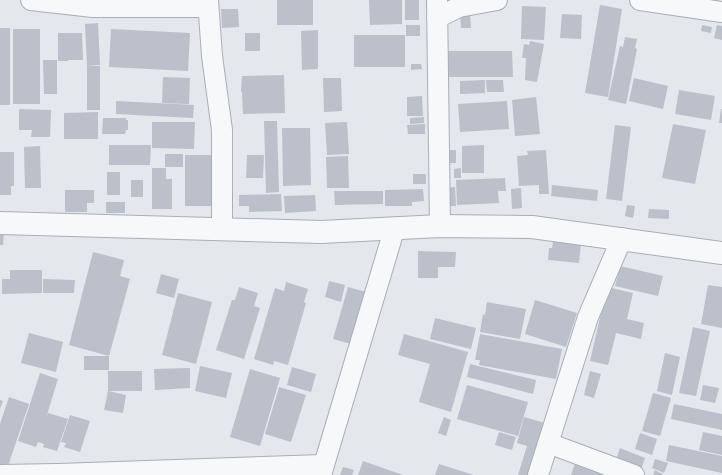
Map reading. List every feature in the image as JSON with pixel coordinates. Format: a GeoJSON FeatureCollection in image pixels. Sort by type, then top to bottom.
{"type":"FeatureCollection","features":[{"type":"Feature","properties":{"kind":"street"},"geometry":{"type":"LineString","coordinates":[[30,0],[93,7],[208,4],[222,130],[222,230]]}},
{"type":"Feature","properties":{"kind":"street"},"geometry":{"type":"LineString","coordinates":[[440,226],[437,9],[459,7],[497,0]]}},
{"type":"Feature","properties":{"kind":"street"},"geometry":{"type":"LineString","coordinates":[[640,0],[718,8]]}},
{"type":"Feature","properties":{"kind":"street"},"geometry":{"type":"LineString","coordinates":[[0,223],[321,232],[394,230],[440,226],[532,227],[622,238],[722,253]]}},
{"type":"Feature","properties":{"kind":"street"},"geometry":{"type":"LineString","coordinates":[[0,475],[322,470],[394,230]]}},
{"type":"Feature","properties":{"kind":"street"},"geometry":{"type":"LineString","coordinates":[[538,475],[588,317],[622,238]]}},
{"type":"Feature","properties":{"kind":"street"},"geometry":{"type":"LineString","coordinates":[[548,443],[634,475]]}},
{"type":"Feature","properties":{"kind":"building"},"geometry":{"type":"Polygon","coordinates":[[[277,0],[313,0],[313,25],[277,25],[277,0]]]}},
{"type":"Feature","properties":{"kind":"building"},"geometry":{"type":"Polygon","coordinates":[[[369,0],[402,0],[402,24],[370,25],[369,0]]]}},
{"type":"Feature","properties":{"kind":"building"},"geometry":{"type":"Polygon","coordinates":[[[405,0],[419,0],[419,20],[405,20],[405,0]]]}},
{"type":"Feature","properties":{"kind":"building"},"geometry":{"type":"Polygon","coordinates":[[[600,5],[622,9],[608,97],[585,93],[600,5]]]}},
{"type":"Feature","properties":{"kind":"building"},"geometry":{"type":"Polygon","coordinates":[[[522,6],[546,7],[544,40],[521,39],[522,6]]]}},
{"type":"Feature","properties":{"kind":"building"},"geometry":{"type":"Polygon","coordinates":[[[221,9],[238,9],[239,27],[222,28],[221,9]]]}},
{"type":"Feature","properties":{"kind":"building"},"geometry":{"type":"Polygon","coordinates":[[[460,14],[470,14],[471,28],[461,28],[460,14]]]}},
{"type":"Feature","properties":{"kind":"building"},"geometry":{"type":"Polygon","coordinates":[[[562,14],[582,15],[581,39],[560,38],[562,14]]]}},
{"type":"Feature","properties":{"kind":"building"},"geometry":{"type":"Polygon","coordinates":[[[98,23],[100,65],[87,66],[85,24],[98,23]]]}},
{"type":"Feature","properties":{"kind":"building"},"geometry":{"type":"Polygon","coordinates":[[[406,25],[420,25],[420,36],[406,36],[406,25]]]}},
{"type":"Feature","properties":{"kind":"building"},"geometry":{"type":"Polygon","coordinates":[[[702,25],[712,27],[711,33],[701,31],[702,25]]]}},
{"type":"Feature","properties":{"kind":"building"},"geometry":{"type":"Polygon","coordinates":[[[717,25],[722,26],[722,40],[714,38],[717,25]]]}},
{"type":"Feature","properties":{"kind":"building"},"geometry":{"type":"Polygon","coordinates":[[[0,28],[10,28],[10,105],[0,105],[0,28]]]}},
{"type":"Feature","properties":{"kind":"building"},"geometry":{"type":"Polygon","coordinates":[[[13,29],[40,29],[40,104],[13,104],[13,29]]]}},
{"type":"Feature","properties":{"kind":"building"},"geometry":{"type":"Polygon","coordinates":[[[111,29],[190,33],[188,71],[109,67],[111,29]]]}},
{"type":"Feature","properties":{"kind":"building"},"geometry":{"type":"Polygon","coordinates":[[[318,30],[318,69],[302,70],[301,31],[318,30]]]}},
{"type":"Feature","properties":{"kind":"building"},"geometry":{"type":"Polygon","coordinates":[[[58,33],[82,33],[83,60],[58,61],[58,33]]]}},
{"type":"Feature","properties":{"kind":"building"},"geometry":{"type":"Polygon","coordinates":[[[245,33],[260,33],[260,51],[245,51],[245,33]]]}},
{"type":"Feature","properties":{"kind":"building"},"geometry":{"type":"Polygon","coordinates":[[[354,35],[405,35],[405,67],[354,67],[354,35]]]}},
{"type":"Feature","properties":{"kind":"building"},"geometry":{"type":"Polygon","coordinates":[[[625,37],[637,39],[635,48],[637,49],[626,104],[608,100],[620,46],[623,47],[625,37]]]}},
{"type":"Feature","properties":{"kind":"building"},"geometry":{"type":"Polygon","coordinates":[[[530,41],[544,44],[537,82],[525,80],[526,58],[522,58],[524,44],[529,45],[530,41]]]}},
{"type":"Feature","properties":{"kind":"building"},"geometry":{"type":"Polygon","coordinates":[[[444,51],[512,51],[513,77],[444,77],[444,51]]]}},
{"type":"Feature","properties":{"kind":"building"},"geometry":{"type":"Polygon","coordinates":[[[43,60],[57,60],[57,94],[44,94],[43,60]]]}},
{"type":"Feature","properties":{"kind":"building"},"geometry":{"type":"Polygon","coordinates":[[[411,64],[421,64],[422,69],[411,70],[411,64]]]}},
{"type":"Feature","properties":{"kind":"building"},"geometry":{"type":"Polygon","coordinates":[[[87,66],[100,66],[100,110],[87,110],[87,66]]]}},
{"type":"Feature","properties":{"kind":"building"},"geometry":{"type":"Polygon","coordinates":[[[284,75],[285,113],[243,114],[241,92],[242,76],[284,75]]]}},
{"type":"Feature","properties":{"kind":"building"},"geometry":{"type":"Polygon","coordinates":[[[163,77],[190,78],[189,104],[162,103],[163,77]]]}},
{"type":"Feature","properties":{"kind":"building"},"geometry":{"type":"Polygon","coordinates":[[[323,78],[341,78],[342,111],[324,112],[323,78]]]}},
{"type":"Feature","properties":{"kind":"building"},"geometry":{"type":"Polygon","coordinates":[[[634,78],[668,86],[663,109],[629,101],[634,78]]]}},
{"type":"Feature","properties":{"kind":"building"},"geometry":{"type":"Polygon","coordinates":[[[485,80],[485,93],[460,94],[460,81],[485,80]]]}},
{"type":"Feature","properties":{"kind":"building"},"geometry":{"type":"Polygon","coordinates":[[[486,80],[503,80],[504,92],[487,92],[486,80]]]}},
{"type":"Feature","properties":{"kind":"building"},"geometry":{"type":"Polygon","coordinates":[[[679,90],[715,96],[711,120],[675,114],[679,90]]]}},
{"type":"Feature","properties":{"kind":"building"},"geometry":{"type":"Polygon","coordinates":[[[422,96],[423,116],[407,116],[407,97],[422,96]]]}},
{"type":"Feature","properties":{"kind":"building"},"geometry":{"type":"Polygon","coordinates":[[[536,97],[540,134],[515,136],[512,100],[536,97]]]}},
{"type":"Feature","properties":{"kind":"building"},"geometry":{"type":"Polygon","coordinates":[[[116,101],[194,105],[193,118],[116,114],[116,101]]]}},
{"type":"Feature","properties":{"kind":"building"},"geometry":{"type":"Polygon","coordinates":[[[507,101],[509,129],[460,132],[458,104],[507,101]]]}},
{"type":"Feature","properties":{"kind":"building"},"geometry":{"type":"Polygon","coordinates":[[[19,109],[51,110],[50,137],[31,137],[32,130],[19,130],[19,109]]]}},
{"type":"Feature","properties":{"kind":"building"},"geometry":{"type":"Polygon","coordinates":[[[721,109],[722,123],[719,123],[721,109]]]}},
{"type":"Feature","properties":{"kind":"building"},"geometry":{"type":"Polygon","coordinates":[[[98,112],[98,139],[64,139],[64,113],[98,112]]]}},
{"type":"Feature","properties":{"kind":"building"},"geometry":{"type":"Polygon","coordinates":[[[424,117],[424,123],[410,124],[410,118],[424,117]]]}},
{"type":"Feature","properties":{"kind":"building"},"geometry":{"type":"Polygon","coordinates":[[[103,118],[126,118],[126,120],[128,120],[128,130],[126,130],[125,134],[102,134],[103,118]]]}},
{"type":"Feature","properties":{"kind":"building"},"geometry":{"type":"Polygon","coordinates":[[[264,121],[277,121],[279,192],[266,193],[264,121]]]}},
{"type":"Feature","properties":{"kind":"building"},"geometry":{"type":"Polygon","coordinates":[[[152,122],[195,122],[194,149],[152,148],[152,122]]]}},
{"type":"Feature","properties":{"kind":"building"},"geometry":{"type":"Polygon","coordinates":[[[347,122],[349,154],[327,155],[325,123],[347,122]]]}},
{"type":"Feature","properties":{"kind":"building"},"geometry":{"type":"Polygon","coordinates":[[[425,124],[425,134],[408,134],[407,125],[425,124]]]}},
{"type":"Feature","properties":{"kind":"building"},"geometry":{"type":"Polygon","coordinates":[[[673,124],[706,130],[695,184],[662,178],[673,124]]]}},
{"type":"Feature","properties":{"kind":"building"},"geometry":{"type":"Polygon","coordinates":[[[615,125],[631,127],[622,201],[606,199],[615,125]]]}},
{"type":"Feature","properties":{"kind":"building"},"geometry":{"type":"Polygon","coordinates":[[[282,128],[310,128],[311,185],[283,186],[282,128]]]}},
{"type":"Feature","properties":{"kind":"building"},"geometry":{"type":"Polygon","coordinates":[[[109,145],[151,145],[150,165],[109,165],[109,145]]]}},
{"type":"Feature","properties":{"kind":"building"},"geometry":{"type":"Polygon","coordinates":[[[484,145],[484,173],[462,173],[462,146],[484,145]]]}},
{"type":"Feature","properties":{"kind":"building"},"geometry":{"type":"Polygon","coordinates":[[[40,146],[41,188],[25,188],[24,147],[40,146]]]}},
{"type":"Feature","properties":{"kind":"building"},"geometry":{"type":"Polygon","coordinates":[[[448,150],[456,150],[456,163],[447,163],[448,150]]]}},
{"type":"Feature","properties":{"kind":"building"},"geometry":{"type":"Polygon","coordinates":[[[546,150],[549,194],[539,194],[539,185],[519,186],[517,156],[528,155],[527,151],[546,150]]]}},
{"type":"Feature","properties":{"kind":"building"},"geometry":{"type":"Polygon","coordinates":[[[0,152],[14,152],[14,186],[11,186],[11,195],[0,195],[0,152]]]}},
{"type":"Feature","properties":{"kind":"building"},"geometry":{"type":"Polygon","coordinates":[[[165,154],[183,154],[183,167],[165,167],[165,154]]]}},
{"type":"Feature","properties":{"kind":"building"},"geometry":{"type":"Polygon","coordinates":[[[185,155],[211,155],[212,206],[185,206],[185,155]]]}},
{"type":"Feature","properties":{"kind":"building"},"geometry":{"type":"Polygon","coordinates":[[[247,155],[264,155],[263,178],[246,178],[247,155]]]}},
{"type":"Feature","properties":{"kind":"building"},"geometry":{"type":"Polygon","coordinates":[[[348,156],[349,188],[327,188],[326,157],[348,156]]]}},
{"type":"Feature","properties":{"kind":"building"},"geometry":{"type":"Polygon","coordinates":[[[152,168],[166,168],[166,179],[172,179],[172,209],[152,209],[152,168]]]}},
{"type":"Feature","properties":{"kind":"building"},"geometry":{"type":"Polygon","coordinates":[[[461,168],[461,178],[454,178],[454,169],[461,168]]]}},
{"type":"Feature","properties":{"kind":"building"},"geometry":{"type":"Polygon","coordinates":[[[107,172],[120,172],[120,195],[107,195],[107,172]]]}},
{"type":"Feature","properties":{"kind":"building"},"geometry":{"type":"Polygon","coordinates":[[[413,174],[426,174],[426,184],[413,184],[413,174]]]}},
{"type":"Feature","properties":{"kind":"building"},"geometry":{"type":"Polygon","coordinates":[[[505,178],[506,191],[498,191],[499,203],[457,205],[456,180],[505,178]]]}},
{"type":"Feature","properties":{"kind":"building"},"geometry":{"type":"Polygon","coordinates":[[[131,180],[143,180],[143,197],[131,197],[131,180]]]}},
{"type":"Feature","properties":{"kind":"building"},"geometry":{"type":"Polygon","coordinates":[[[552,185],[598,190],[597,201],[551,196],[552,185]]]}},
{"type":"Feature","properties":{"kind":"building"},"geometry":{"type":"Polygon","coordinates":[[[455,187],[456,206],[447,206],[446,188],[455,187]]]}},
{"type":"Feature","properties":{"kind":"building"},"geometry":{"type":"Polygon","coordinates":[[[521,188],[522,208],[512,209],[511,189],[521,188]]]}},
{"type":"Feature","properties":{"kind":"building"},"geometry":{"type":"Polygon","coordinates":[[[423,189],[424,201],[412,202],[412,206],[385,206],[385,190],[423,189]]]}},
{"type":"Feature","properties":{"kind":"building"},"geometry":{"type":"Polygon","coordinates":[[[65,190],[94,190],[94,203],[87,203],[87,212],[65,212],[65,190]]]}},
{"type":"Feature","properties":{"kind":"building"},"geometry":{"type":"Polygon","coordinates":[[[334,191],[383,191],[383,204],[335,205],[334,191]]]}},
{"type":"Feature","properties":{"kind":"building"},"geometry":{"type":"Polygon","coordinates":[[[281,194],[282,211],[249,212],[249,206],[239,206],[239,195],[281,194]]]}},
{"type":"Feature","properties":{"kind":"building"},"geometry":{"type":"Polygon","coordinates":[[[315,195],[316,211],[285,213],[284,196],[315,195]]]}},
{"type":"Feature","properties":{"kind":"building"},"geometry":{"type":"Polygon","coordinates":[[[106,202],[125,202],[125,213],[106,213],[106,202]]]}},
{"type":"Feature","properties":{"kind":"building"},"geometry":{"type":"Polygon","coordinates":[[[627,205],[635,206],[633,218],[625,216],[627,205]]]}},
{"type":"Feature","properties":{"kind":"building"},"geometry":{"type":"Polygon","coordinates":[[[649,209],[669,210],[669,219],[648,218],[649,209]]]}},
{"type":"Feature","properties":{"kind":"building"},"geometry":{"type":"Polygon","coordinates":[[[0,233],[4,233],[3,245],[0,245],[0,233]]]}},
{"type":"Feature","properties":{"kind":"building"},"geometry":{"type":"Polygon","coordinates":[[[553,242],[581,244],[579,263],[548,260],[549,248],[552,248],[553,242]]]}},
{"type":"Feature","properties":{"kind":"building"},"geometry":{"type":"Polygon","coordinates":[[[418,251],[456,252],[455,267],[438,267],[438,278],[418,278],[418,251]]]}},
{"type":"Feature","properties":{"kind":"building"},"geometry":{"type":"Polygon","coordinates":[[[93,252],[124,260],[120,276],[130,279],[109,356],[69,345],[93,252]]]}},
{"type":"Feature","properties":{"kind":"building"},"geometry":{"type":"Polygon","coordinates":[[[620,266],[663,276],[658,296],[615,286],[620,266]]]}},
{"type":"Feature","properties":{"kind":"building"},"geometry":{"type":"Polygon","coordinates":[[[10,270],[42,270],[42,293],[2,294],[2,279],[10,279],[10,270]]]}},
{"type":"Feature","properties":{"kind":"building"},"geometry":{"type":"Polygon","coordinates":[[[161,274],[179,279],[174,298],[156,293],[161,274]]]}},
{"type":"Feature","properties":{"kind":"building"},"geometry":{"type":"Polygon","coordinates":[[[43,279],[75,280],[74,293],[43,293],[43,279]]]}},
{"type":"Feature","properties":{"kind":"building"},"geometry":{"type":"Polygon","coordinates":[[[329,281],[345,285],[341,302],[325,297],[329,281]]]}},
{"type":"Feature","properties":{"kind":"building"},"geometry":{"type":"Polygon","coordinates":[[[286,282],[308,289],[304,302],[306,303],[288,365],[274,361],[273,365],[254,359],[275,288],[284,291],[286,282]]]}},
{"type":"Feature","properties":{"kind":"building"},"geometry":{"type":"Polygon","coordinates":[[[708,285],[722,287],[722,328],[701,324],[708,285]]]}},
{"type":"Feature","properties":{"kind":"building"},"geometry":{"type":"Polygon","coordinates":[[[239,287],[258,293],[254,306],[260,308],[244,359],[216,350],[232,300],[235,300],[239,287]]]}},
{"type":"Feature","properties":{"kind":"building"},"geometry":{"type":"Polygon","coordinates":[[[348,287],[366,292],[351,344],[333,339],[348,287]]]}},
{"type":"Feature","properties":{"kind":"building"},"geometry":{"type":"Polygon","coordinates":[[[607,287],[633,293],[627,319],[644,323],[641,339],[616,333],[608,365],[590,361],[607,287]]]}},
{"type":"Feature","properties":{"kind":"building"},"geometry":{"type":"Polygon","coordinates":[[[178,293],[212,302],[196,364],[162,355],[178,293]]]}},
{"type":"Feature","properties":{"kind":"building"},"geometry":{"type":"Polygon","coordinates":[[[535,300],[577,313],[566,347],[525,334],[535,300]]]}},
{"type":"Feature","properties":{"kind":"building"},"geometry":{"type":"Polygon","coordinates":[[[487,302],[526,309],[520,339],[480,332],[487,302]]]}},
{"type":"Feature","properties":{"kind":"building"},"geometry":{"type":"Polygon","coordinates":[[[435,318],[476,328],[471,349],[430,339],[435,318]]]}},
{"type":"Feature","properties":{"kind":"building"},"geometry":{"type":"Polygon","coordinates":[[[693,327],[710,331],[696,396],[679,393],[693,327]]]}},
{"type":"Feature","properties":{"kind":"building"},"geometry":{"type":"Polygon","coordinates":[[[29,333],[63,342],[56,372],[21,363],[29,333]]]}},
{"type":"Feature","properties":{"kind":"building"},"geometry":{"type":"Polygon","coordinates":[[[404,334],[468,352],[451,412],[419,402],[430,364],[398,355],[404,334]]]}},
{"type":"Feature","properties":{"kind":"building"},"geometry":{"type":"Polygon","coordinates":[[[480,334],[562,349],[556,379],[479,365],[480,360],[475,360],[480,334]]]}},
{"type":"Feature","properties":{"kind":"building"},"geometry":{"type":"Polygon","coordinates":[[[665,353],[680,357],[672,395],[657,391],[665,353]]]}},
{"type":"Feature","properties":{"kind":"building"},"geometry":{"type":"Polygon","coordinates":[[[84,356],[109,356],[109,370],[84,370],[84,356]]]}},
{"type":"Feature","properties":{"kind":"building"},"geometry":{"type":"Polygon","coordinates":[[[470,364],[536,380],[533,394],[467,377],[470,364]]]}},
{"type":"Feature","properties":{"kind":"building"},"geometry":{"type":"Polygon","coordinates":[[[200,366],[232,373],[226,398],[195,391],[200,366]]]}},
{"type":"Feature","properties":{"kind":"building"},"geometry":{"type":"Polygon","coordinates":[[[292,367],[316,374],[311,392],[287,385],[292,367]]]}},
{"type":"Feature","properties":{"kind":"building"},"geometry":{"type":"Polygon","coordinates":[[[190,368],[190,388],[155,390],[154,369],[190,368]]]}},
{"type":"Feature","properties":{"kind":"building"},"geometry":{"type":"Polygon","coordinates":[[[250,369],[280,378],[260,446],[230,437],[250,369]]]}},
{"type":"Feature","properties":{"kind":"building"},"geometry":{"type":"Polygon","coordinates":[[[108,371],[142,371],[142,391],[108,391],[108,371]]]}},
{"type":"Feature","properties":{"kind":"building"},"geometry":{"type":"Polygon","coordinates":[[[590,371],[601,374],[594,398],[584,395],[590,371]]]}},
{"type":"Feature","properties":{"kind":"building"},"geometry":{"type":"Polygon","coordinates":[[[40,373],[58,379],[46,418],[48,413],[68,419],[57,451],[43,447],[44,444],[38,442],[36,447],[18,441],[40,373]]]}},
{"type":"Feature","properties":{"kind":"building"},"geometry":{"type":"Polygon","coordinates":[[[467,385],[528,402],[518,436],[457,419],[467,385]]]}},
{"type":"Feature","properties":{"kind":"building"},"geometry":{"type":"Polygon","coordinates":[[[703,385],[719,388],[715,403],[700,400],[703,385]]]}},
{"type":"Feature","properties":{"kind":"building"},"geometry":{"type":"Polygon","coordinates":[[[279,387],[306,395],[291,442],[265,434],[279,387]]]}},
{"type":"Feature","properties":{"kind":"building"},"geometry":{"type":"Polygon","coordinates":[[[108,391],[126,395],[123,413],[104,410],[108,391]]]}},
{"type":"Feature","properties":{"kind":"building"},"geometry":{"type":"Polygon","coordinates":[[[653,393],[671,398],[660,436],[642,431],[653,393]]]}},
{"type":"Feature","properties":{"kind":"building"},"geometry":{"type":"Polygon","coordinates":[[[9,397],[29,404],[7,469],[0,467],[0,424],[9,397]]]}},
{"type":"Feature","properties":{"kind":"building"},"geometry":{"type":"Polygon","coordinates":[[[0,400],[3,401],[0,409],[0,400]]]}},
{"type":"Feature","properties":{"kind":"building"},"geometry":{"type":"Polygon","coordinates":[[[674,404],[722,414],[722,430],[671,419],[674,404]]]}},
{"type":"Feature","properties":{"kind":"building"},"geometry":{"type":"Polygon","coordinates":[[[70,415],[90,421],[80,452],[64,447],[66,443],[61,442],[70,415]]]}},
{"type":"Feature","properties":{"kind":"building"},"geometry":{"type":"Polygon","coordinates":[[[444,417],[451,420],[446,436],[438,433],[444,417]]]}},
{"type":"Feature","properties":{"kind":"building"},"geometry":{"type":"Polygon","coordinates":[[[524,417],[545,423],[530,475],[518,475],[527,446],[517,443],[524,417]]]}},
{"type":"Feature","properties":{"kind":"building"},"geometry":{"type":"Polygon","coordinates":[[[499,432],[516,437],[512,450],[495,445],[499,432]]]}},
{"type":"Feature","properties":{"kind":"building"},"geometry":{"type":"Polygon","coordinates":[[[703,432],[722,436],[722,455],[699,450],[703,432]]]}},
{"type":"Feature","properties":{"kind":"building"},"geometry":{"type":"Polygon","coordinates":[[[640,433],[657,439],[652,455],[635,449],[640,433]]]}},
{"type":"Feature","properties":{"kind":"building"},"geometry":{"type":"Polygon","coordinates":[[[669,445],[722,456],[722,473],[666,461],[669,445]]]}},
{"type":"Feature","properties":{"kind":"building"},"geometry":{"type":"Polygon","coordinates":[[[620,448],[645,458],[641,470],[616,460],[620,448]]]}},
{"type":"Feature","properties":{"kind":"building"},"geometry":{"type":"Polygon","coordinates":[[[655,459],[668,463],[664,473],[652,468],[655,459]]]}},
{"type":"Feature","properties":{"kind":"building"},"geometry":{"type":"Polygon","coordinates":[[[363,461],[403,475],[358,475],[363,461]]]}},
{"type":"Feature","properties":{"kind":"building"},"geometry":{"type":"Polygon","coordinates":[[[575,463],[610,475],[571,475],[575,463]]]}},
{"type":"Feature","properties":{"kind":"building"},"geometry":{"type":"Polygon","coordinates":[[[439,464],[474,475],[435,475],[439,464]]]}},
{"type":"Feature","properties":{"kind":"building"},"geometry":{"type":"Polygon","coordinates":[[[343,467],[354,470],[352,475],[340,475],[343,467]]]}},
{"type":"Feature","properties":{"kind":"building"},"geometry":{"type":"Polygon","coordinates":[[[655,470],[664,475],[653,475],[655,470]]]}}]}
